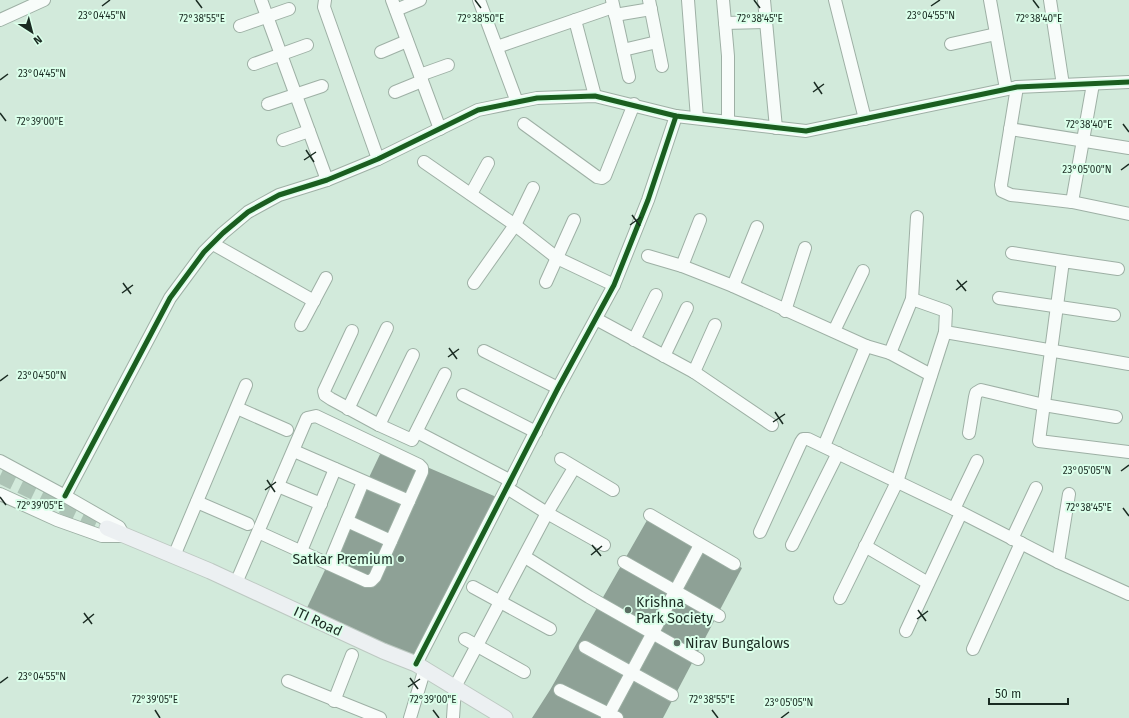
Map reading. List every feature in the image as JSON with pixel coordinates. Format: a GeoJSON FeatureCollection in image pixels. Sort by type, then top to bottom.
{"type":"FeatureCollection","features":[{"type":"Feature","properties":{"kind":"main road","name":"ITI Road"},"geometry":{"type":"LineString","coordinates":[[107,528],[236,583],[383,651],[421,666],[505,718]]}},
{"type":"Feature","properties":{"kind":"street"},"geometry":{"type":"LineString","coordinates":[[0,20],[44,0]]}},
{"type":"Feature","properties":{"kind":"street"},"geometry":{"type":"LineString","coordinates":[[261,0],[327,180]]}},
{"type":"Feature","properties":{"kind":"street"},"geometry":{"type":"LineString","coordinates":[[325,0],[324,7],[378,159]]}},
{"type":"Feature","properties":{"kind":"street"},"geometry":{"type":"LineString","coordinates":[[420,0],[394,5],[440,129]]}},
{"type":"Feature","properties":{"kind":"street"},"geometry":{"type":"LineString","coordinates":[[479,0],[517,102]]}},
{"type":"Feature","properties":{"kind":"street"},"geometry":{"type":"LineString","coordinates":[[688,0],[697,118]]}},
{"type":"Feature","properties":{"kind":"street"},"geometry":{"type":"LineString","coordinates":[[723,0],[728,56],[728,122]]}},
{"type":"Feature","properties":{"kind":"street"},"geometry":{"type":"LineString","coordinates":[[764,0],[776,128]]}},
{"type":"Feature","properties":{"kind":"street"},"geometry":{"type":"LineString","coordinates":[[835,0],[865,119]]}},
{"type":"Feature","properties":{"kind":"street"},"geometry":{"type":"LineString","coordinates":[[990,0],[996,34],[1011,88],[1010,129],[1001,185],[1002,191],[1011,195],[1072,202],[1129,214]]}},
{"type":"Feature","properties":{"kind":"street"},"geometry":{"type":"LineString","coordinates":[[1050,0],[1063,85]]}},
{"type":"Feature","properties":{"kind":"street"},"geometry":{"type":"LineString","coordinates":[[497,47],[613,7],[650,4],[662,66]]}},
{"type":"Feature","properties":{"kind":"street"},"geometry":{"type":"LineString","coordinates":[[613,7],[629,77]]}},
{"type":"Feature","properties":{"kind":"street"},"geometry":{"type":"LineString","coordinates":[[240,26],[289,8]]}},
{"type":"Feature","properties":{"kind":"street"},"geometry":{"type":"LineString","coordinates":[[575,20],[595,96]]}},
{"type":"Feature","properties":{"kind":"street"},"geometry":{"type":"LineString","coordinates":[[725,23],[766,22]]}},
{"type":"Feature","properties":{"kind":"street"},"geometry":{"type":"LineString","coordinates":[[951,44],[996,34]]}},
{"type":"Feature","properties":{"kind":"street"},"geometry":{"type":"LineString","coordinates":[[381,52],[408,41]]}},
{"type":"Feature","properties":{"kind":"street"},"geometry":{"type":"LineString","coordinates":[[623,50],[657,42]]}},
{"type":"Feature","properties":{"kind":"street"},"geometry":{"type":"LineString","coordinates":[[254,64],[307,45]]}},
{"type":"Feature","properties":{"kind":"street"},"geometry":{"type":"LineString","coordinates":[[395,92],[448,65]]}},
{"type":"Feature","properties":{"kind":"street"},"geometry":{"type":"LineString","coordinates":[[65,496],[170,298],[204,252],[248,212],[279,195],[327,180],[378,159],[478,110],[537,98],[595,96],[634,104],[676,116],[806,131],[1011,88],[1129,82]]}},
{"type":"Feature","properties":{"kind":"street"},"geometry":{"type":"LineString","coordinates":[[1072,202],[1093,84]]}},
{"type":"Feature","properties":{"kind":"street"},"geometry":{"type":"LineString","coordinates":[[268,104],[322,86]]}},
{"type":"Feature","properties":{"kind":"street"},"geometry":{"type":"LineString","coordinates":[[524,124],[597,177],[602,178],[605,176],[634,104]]}},
{"type":"Feature","properties":{"kind":"street"},"geometry":{"type":"LineString","coordinates":[[410,718],[421,666],[509,484],[558,388],[614,285],[648,200],[676,116]]}},
{"type":"Feature","properties":{"kind":"street"},"geometry":{"type":"LineString","coordinates":[[1010,129],[1129,148]]}},
{"type":"Feature","properties":{"kind":"street"},"geometry":{"type":"LineString","coordinates":[[283,140],[309,131]]}},
{"type":"Feature","properties":{"kind":"street"},"geometry":{"type":"LineString","coordinates":[[424,162],[515,225],[557,258],[614,285]]}},
{"type":"Feature","properties":{"kind":"street"},"geometry":{"type":"LineString","coordinates":[[471,194],[488,163]]}},
{"type":"Feature","properties":{"kind":"street"},"geometry":{"type":"LineString","coordinates":[[474,283],[515,225],[533,188]]}},
{"type":"Feature","properties":{"kind":"street"},"geometry":{"type":"LineString","coordinates":[[890,354],[912,298],[917,216]]}},
{"type":"Feature","properties":{"kind":"street"},"geometry":{"type":"LineString","coordinates":[[546,282],[574,220]]}},
{"type":"Feature","properties":{"kind":"street"},"geometry":{"type":"LineString","coordinates":[[682,266],[700,220]]}},
{"type":"Feature","properties":{"kind":"street"},"geometry":{"type":"LineString","coordinates":[[733,286],[757,227]]}},
{"type":"Feature","properties":{"kind":"street"},"geometry":{"type":"LineString","coordinates":[[213,244],[314,301]]}},
{"type":"Feature","properties":{"kind":"street"},"geometry":{"type":"LineString","coordinates":[[785,311],[805,248]]}},
{"type":"Feature","properties":{"kind":"street"},"geometry":{"type":"LineString","coordinates":[[1012,253],[1118,269]]}},
{"type":"Feature","properties":{"kind":"street"},"geometry":{"type":"LineString","coordinates":[[648,256],[682,266],[733,286],[785,311],[866,346],[890,354],[931,375]]}},
{"type":"Feature","properties":{"kind":"street"},"geometry":{"type":"LineString","coordinates":[[1062,261],[1044,405],[1038,440],[1129,452]]}},
{"type":"Feature","properties":{"kind":"street"},"geometry":{"type":"LineString","coordinates":[[834,331],[863,271]]}},
{"type":"Feature","properties":{"kind":"street"},"geometry":{"type":"LineString","coordinates":[[301,325],[326,278]]}},
{"type":"Feature","properties":{"kind":"street"},"geometry":{"type":"LineString","coordinates":[[634,340],[656,295]]}},
{"type":"Feature","properties":{"kind":"street"},"geometry":{"type":"LineString","coordinates":[[840,598],[897,482],[945,332],[946,311],[912,298]]}},
{"type":"Feature","properties":{"kind":"street"},"geometry":{"type":"LineString","coordinates":[[999,298],[1114,315]]}},
{"type":"Feature","properties":{"kind":"street"},"geometry":{"type":"LineString","coordinates":[[664,356],[687,308]]}},
{"type":"Feature","properties":{"kind":"street"},"geometry":{"type":"LineString","coordinates":[[596,319],[694,372],[772,425]]}},
{"type":"Feature","properties":{"kind":"street"},"geometry":{"type":"LineString","coordinates":[[694,372],[715,325]]}},
{"type":"Feature","properties":{"kind":"street"},"geometry":{"type":"LineString","coordinates":[[348,409],[387,328]]}},
{"type":"Feature","properties":{"kind":"street"},"geometry":{"type":"LineString","coordinates":[[352,331],[324,390],[325,395],[379,425],[412,440],[444,374]]}},
{"type":"Feature","properties":{"kind":"street"},"geometry":{"type":"LineString","coordinates":[[945,332],[1129,364]]}},
{"type":"Feature","properties":{"kind":"street"},"geometry":{"type":"LineString","coordinates":[[824,446],[866,346]]}},
{"type":"Feature","properties":{"kind":"street"},"geometry":{"type":"LineString","coordinates":[[484,351],[558,388]]}},
{"type":"Feature","properties":{"kind":"street"},"geometry":{"type":"LineString","coordinates":[[379,425],[413,355]]}},
{"type":"Feature","properties":{"kind":"street"},"geometry":{"type":"LineString","coordinates":[[174,556],[246,385]]}},
{"type":"Feature","properties":{"kind":"street"},"geometry":{"type":"LineString","coordinates":[[969,433],[974,397],[979,391],[987,391],[1044,405],[1116,417]]}},
{"type":"Feature","properties":{"kind":"street"},"geometry":{"type":"LineString","coordinates":[[463,395],[536,432]]}},
{"type":"Feature","properties":{"kind":"street"},"geometry":{"type":"LineString","coordinates":[[237,408],[287,430]]}},
{"type":"Feature","properties":{"kind":"street"},"geometry":{"type":"LineString","coordinates":[[236,583],[307,418],[316,416],[419,465],[422,468],[422,472],[375,577],[371,581],[366,581],[258,532]]}},
{"type":"Feature","properties":{"kind":"street"},"geometry":{"type":"LineString","coordinates":[[417,432],[509,484],[547,513],[604,545]]}},
{"type":"Feature","properties":{"kind":"street"},"geometry":{"type":"LineString","coordinates":[[760,532],[800,442],[803,439],[808,438],[958,511],[1058,562],[1129,594]]}},
{"type":"Feature","properties":{"kind":"street"},"geometry":{"type":"LineString","coordinates":[[294,451],[409,501]]}},
{"type":"Feature","properties":{"kind":"street"},"geometry":{"type":"LineString","coordinates":[[792,545],[838,453]]}},
{"type":"Feature","properties":{"kind":"street"},"geometry":{"type":"LineString","coordinates":[[561,459],[613,490]]}},
{"type":"Feature","properties":{"kind":"street"},"geometry":{"type":"LineString","coordinates":[[0,461],[119,527],[124,536],[102,536],[57,520],[0,494]]}},
{"type":"Feature","properties":{"kind":"street"},"geometry":{"type":"LineString","coordinates":[[906,631],[928,583],[977,461]]}},
{"type":"Feature","properties":{"kind":"street"},"geometry":{"type":"LineString","coordinates":[[453,718],[455,687],[547,513],[574,468]]}},
{"type":"Feature","properties":{"kind":"street"},"geometry":{"type":"LineString","coordinates":[[301,551],[335,469]]}},
{"type":"Feature","properties":{"kind":"street"},"geometry":{"type":"LineString","coordinates":[[329,564],[363,482]]}},
{"type":"Feature","properties":{"kind":"street"},"geometry":{"type":"LineString","coordinates":[[278,486],[321,504]]}},
{"type":"Feature","properties":{"kind":"street"},"geometry":{"type":"LineString","coordinates":[[973,648],[1017,541],[1036,488]]}},
{"type":"Feature","properties":{"kind":"street"},"geometry":{"type":"LineString","coordinates":[[1058,562],[1069,494]]}},
{"type":"Feature","properties":{"kind":"street"},"geometry":{"type":"LineString","coordinates":[[197,502],[248,524]]}},
{"type":"Feature","properties":{"kind":"street"},"geometry":{"type":"LineString","coordinates":[[650,515],[734,564]]}},
{"type":"Feature","properties":{"kind":"street"},"geometry":{"type":"LineString","coordinates":[[347,521],[391,541]]}},
{"type":"Feature","properties":{"kind":"street"},"geometry":{"type":"LineString","coordinates":[[560,690],[611,717],[632,672],[700,545]]}},
{"type":"Feature","properties":{"kind":"street"},"geometry":{"type":"LineString","coordinates":[[865,546],[928,583]]}},
{"type":"Feature","properties":{"kind":"street"},"geometry":{"type":"LineString","coordinates":[[525,557],[589,596],[698,658]]}},
{"type":"Feature","properties":{"kind":"street"},"geometry":{"type":"LineString","coordinates":[[624,562],[719,616]]}},
{"type":"Feature","properties":{"kind":"street"},"geometry":{"type":"LineString","coordinates":[[473,587],[550,629]]}},
{"type":"Feature","properties":{"kind":"street"},"geometry":{"type":"LineString","coordinates":[[465,639],[524,672]]}},
{"type":"Feature","properties":{"kind":"street"},"geometry":{"type":"LineString","coordinates":[[585,647],[672,694]]}},
{"type":"Feature","properties":{"kind":"street"},"geometry":{"type":"LineString","coordinates":[[334,701],[352,655]]}},
{"type":"Feature","properties":{"kind":"street"},"geometry":{"type":"LineString","coordinates":[[288,681],[334,701],[380,718]]}},
{"type":"Feature","properties":{"kind":"building","name":"Satkar Premium"},"geometry":{"type":"Polygon","coordinates":[[[383,448],[501,499],[455,589],[414,655],[304,614],[383,448]]]}},
{"type":"Feature","properties":{"kind":"building","name":"Krishna Park Society"},"geometry":{"type":"Polygon","coordinates":[[[650,515],[696,543],[600,718],[532,718],[550,690],[650,515]]]}},
{"type":"Feature","properties":{"kind":"building","name":"Nirav Bungalows"},"geometry":{"type":"Polygon","coordinates":[[[704,547],[742,568],[663,718],[610,718],[704,547]]]}},
{"type":"Feature","properties":{"kind":"tunnel"},"geometry":{"type":"LineString","coordinates":[[0,476],[107,528]]}},
{"type":"Feature","properties":{"kind":"cycle path"},"geometry":{"type":"LineString","coordinates":[[65,496],[170,298],[204,252],[223,233],[248,212],[279,195],[327,180],[378,159],[478,110],[537,98],[595,96],[676,116],[806,131],[1017,87],[1129,82]]}},
{"type":"Feature","properties":{"kind":"cycle path"},"geometry":{"type":"LineString","coordinates":[[416,664],[558,388],[614,285],[648,200],[676,116]]}},
{"type":"Feature","properties":{"kind":"place","name":"Satkar Premium"},"geometry":{"type":"Point","coordinates":[401,559]}},
{"type":"Feature","properties":{"kind":"place","name":"Krishna Park Society"},"geometry":{"type":"Point","coordinates":[628,610]}},
{"type":"Feature","properties":{"kind":"place","name":"Nirav Bungalows"},"geometry":{"type":"Point","coordinates":[677,643]}}]}
